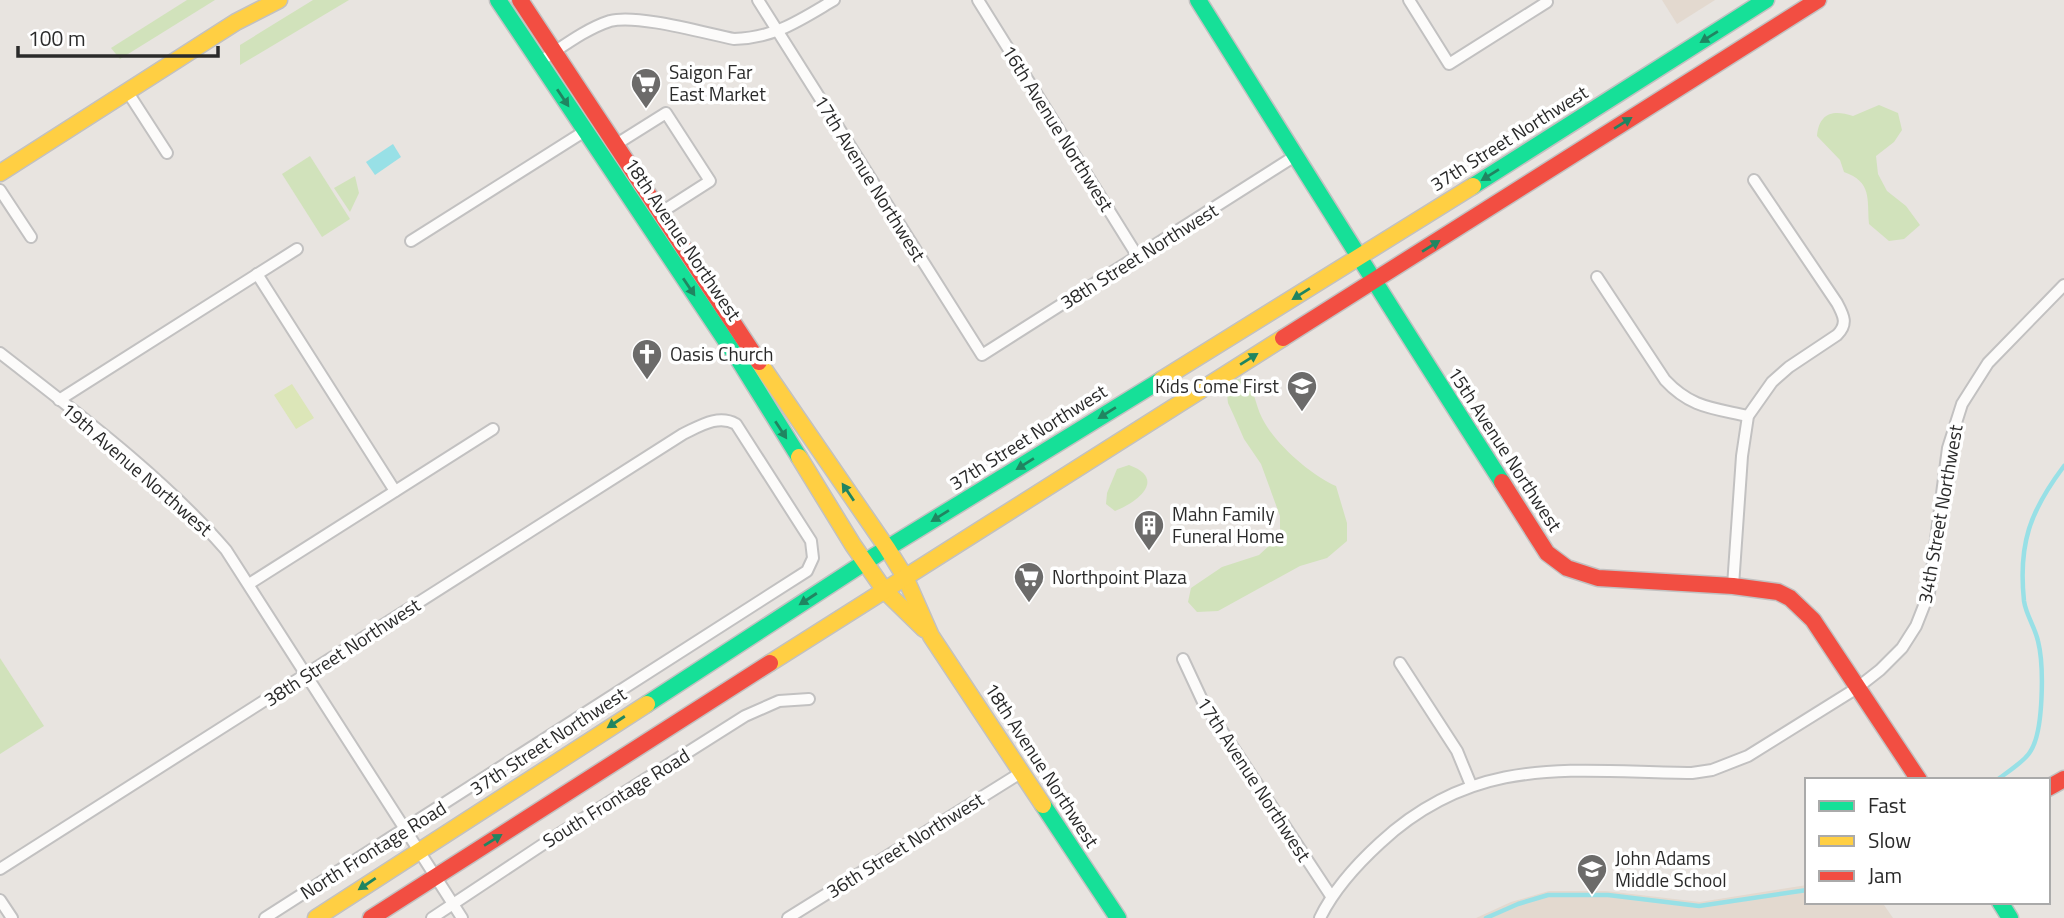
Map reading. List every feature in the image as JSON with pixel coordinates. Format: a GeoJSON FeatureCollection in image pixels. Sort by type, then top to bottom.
{"type":"FeatureCollection","features":[{"type":"Feature","properties":{"kind":"main road"},"geometry":{"type":"LineString","coordinates":[[236,22],[260,0]]}},
{"type":"Feature","properties":{"kind":"main road"},"geometry":{"type":"LineString","coordinates":[[0,173],[236,22],[279,0]]}},
{"type":"Feature","properties":{"kind":"main road","name":"18th Avenue Northwest"},"geometry":{"type":"LineString","coordinates":[[498,0],[740,362],[865,562],[885,591],[931,636]]}},
{"type":"Feature","properties":{"kind":"main road","name":"18th Avenue Northwest"},"geometry":{"type":"LineString","coordinates":[[520,0],[660,213],[887,548],[905,577],[931,636],[1118,918]]}},
{"type":"Feature","properties":{"kind":"main road","name":"15th Avenue Northwest"},"geometry":{"type":"LineString","coordinates":[[1198,0],[1373,282],[1539,542],[1554,559],[1567,568],[1598,578],[1733,586],[1778,592],[1796,603],[1813,620],[1918,778]]}},
{"type":"Feature","properties":{"kind":"main road","name":"37th Street Northwest"},"geometry":{"type":"LineString","coordinates":[[316,918],[887,548],[1359,258],[1766,0]]}},
{"type":"Feature","properties":{"kind":"main road"},"geometry":{"type":"LineString","coordinates":[[371,918],[1068,472],[1818,0]]}},
{"type":"Feature","properties":{"kind":"street","name":"17th Avenue Northwest"},"geometry":{"type":"LineString","coordinates":[[758,0],[982,355]]}},
{"type":"Feature","properties":{"kind":"street"},"geometry":{"type":"LineString","coordinates":[[539,62],[598,26],[612,21],[657,23],[734,39],[747,39],[779,32],[834,0]]}},
{"type":"Feature","properties":{"kind":"street","name":"16th Avenue Northwest"},"geometry":{"type":"LineString","coordinates":[[978,0],[1138,257]]}},
{"type":"Feature","properties":{"kind":"street"},"geometry":{"type":"LineString","coordinates":[[1409,0],[1449,64],[1547,2]]}},
{"type":"Feature","properties":{"kind":"street"},"geometry":{"type":"LineString","coordinates":[[127,92],[167,153]]}},
{"type":"Feature","properties":{"kind":"street"},"geometry":{"type":"LineString","coordinates":[[615,145],[666,113],[710,181],[660,213]]}},
{"type":"Feature","properties":{"kind":"street"},"geometry":{"type":"LineString","coordinates":[[411,241],[585,131]]}},
{"type":"Feature","properties":{"kind":"street","name":"38th Street Northwest"},"geometry":{"type":"LineString","coordinates":[[982,355],[1295,156]]}},
{"type":"Feature","properties":{"kind":"street"},"geometry":{"type":"LineString","coordinates":[[1733,586],[1742,456],[1748,416],[1772,382],[1789,367],[1837,335],[1844,328],[1845,322],[1837,303],[1754,180]]}},
{"type":"Feature","properties":{"kind":"street"},"geometry":{"type":"LineString","coordinates":[[0,190],[31,237]]}},
{"type":"Feature","properties":{"kind":"street"},"geometry":{"type":"LineString","coordinates":[[59,400],[297,249]]}},
{"type":"Feature","properties":{"kind":"street"},"geometry":{"type":"LineString","coordinates":[[257,274],[395,491]]}},
{"type":"Feature","properties":{"kind":"street"},"geometry":{"type":"LineString","coordinates":[[1597,277],[1665,380],[1677,393],[1693,403],[1748,416]]}},
{"type":"Feature","properties":{"kind":"street","name":"34th Street Northwest"},"geometry":{"type":"LineString","coordinates":[[1320,918],[1331,896],[1392,831],[1436,802],[1471,785],[1514,774],[1545,771],[1692,774],[1712,770],[1748,756],[1857,688],[1880,670],[1902,648],[1923,610],[1929,593],[1948,448],[1962,404],[1988,363],[2064,285]]}},
{"type":"Feature","properties":{"kind":"street","name":"19th Avenue Northwest"},"geometry":{"type":"LineString","coordinates":[[0,353],[133,460],[226,550],[462,918]]}},
{"type":"Feature","properties":{"kind":"street","name":"North Frontage Road"},"geometry":{"type":"LineString","coordinates":[[265,918],[800,577],[811,565],[811,541],[736,424],[722,419],[683,434]]}},
{"type":"Feature","properties":{"kind":"street"},"geometry":{"type":"LineString","coordinates":[[249,584],[493,429]]}},
{"type":"Feature","properties":{"kind":"street","name":"38th Street Northwest"},"geometry":{"type":"LineString","coordinates":[[0,869],[683,434]]}},
{"type":"Feature","properties":{"kind":"street","name":"17th Avenue Northwest"},"geometry":{"type":"LineString","coordinates":[[1183,659],[1203,702],[1331,896]]}},
{"type":"Feature","properties":{"kind":"street"},"geometry":{"type":"LineString","coordinates":[[1400,663],[1457,751],[1471,785]]}},
{"type":"Feature","properties":{"kind":"street","name":"South Frontage Road"},"geometry":{"type":"LineString","coordinates":[[432,918],[554,836],[745,716],[779,701],[809,699]]}},
{"type":"Feature","properties":{"kind":"street","name":"36th Street Northwest"},"geometry":{"type":"LineString","coordinates":[[788,918],[1022,772]]}},
{"type":"Feature","properties":{"kind":"street"},"geometry":{"type":"LineString","coordinates":[[0,900],[12,918]]}},
{"type":"Feature","properties":{"kind":"shaded area"},"geometry":{"type":"Polygon","coordinates":[[[1662,0],[1715,0],[1677,24],[1662,0]]]}},
{"type":"Feature","properties":{"kind":"shaded area","name":"John Adams Middle School"},"geometry":{"type":"Polygon","coordinates":[[[1805,885],[1805,904],[1883,904],[1893,918],[1476,918],[1511,902],[1549,891],[1606,891],[1700,902],[1805,885]]]}},
{"type":"Feature","properties":{"kind":"green space"},"geometry":{"type":"Polygon","coordinates":[[[187,0],[215,0],[120,59],[111,48],[187,0]]]}},
{"type":"Feature","properties":{"kind":"green space"},"geometry":{"type":"Polygon","coordinates":[[[313,0],[349,0],[240,65],[240,45],[313,0]]]}},
{"type":"Feature","properties":{"kind":"green space"},"geometry":{"type":"Polygon","coordinates":[[[1879,105],[1898,113],[1902,130],[1894,142],[1876,156],[1878,174],[1887,191],[1906,206],[1920,225],[1904,239],[1889,241],[1869,224],[1868,199],[1864,186],[1844,172],[1840,160],[1817,136],[1821,122],[1828,115],[1839,113],[1853,116],[1879,105]]]}},
{"type":"Feature","properties":{"kind":"green space"},"geometry":{"type":"Polygon","coordinates":[[[310,156],[350,219],[322,237],[282,174],[310,156]]]}},
{"type":"Feature","properties":{"kind":"green space"},"geometry":{"type":"Polygon","coordinates":[[[355,176],[359,193],[350,212],[334,188],[355,176]]]}},
{"type":"Feature","properties":{"kind":"green space"},"geometry":{"type":"Polygon","coordinates":[[[1244,378],[1253,392],[1262,418],[1276,438],[1305,467],[1336,486],[1347,523],[1347,541],[1327,558],[1300,566],[1218,611],[1197,612],[1188,602],[1191,588],[1222,567],[1259,555],[1280,531],[1280,516],[1261,464],[1244,439],[1228,403],[1226,385],[1232,380],[1244,378]]]}},
{"type":"Feature","properties":{"kind":"green space"},"geometry":{"type":"Polygon","coordinates":[[[292,384],[314,418],[296,429],[274,395],[292,384]]]}},
{"type":"Feature","properties":{"kind":"green space"},"geometry":{"type":"Polygon","coordinates":[[[1129,465],[1146,477],[1145,490],[1132,502],[1115,511],[1106,504],[1107,493],[1117,469],[1129,465]]]}},
{"type":"Feature","properties":{"kind":"green space"},"geometry":{"type":"Polygon","coordinates":[[[0,658],[44,726],[0,754],[0,658]]]}},
{"type":"Feature","properties":{"kind":"water"},"geometry":{"type":"Polygon","coordinates":[[[393,144],[401,157],[375,175],[366,162],[393,144]]]}},
{"type":"Feature","properties":{"kind":"waterway"},"geometry":{"type":"LineString","coordinates":[[2000,778],[2028,756],[2038,730],[2042,698],[2041,666],[2038,641],[2024,601],[2023,562],[2025,545],[2035,513],[2064,466]]}},
{"type":"Feature","properties":{"kind":"waterway"},"geometry":{"type":"LineString","coordinates":[[1486,918],[1548,895],[1608,895],[1699,906],[1805,890]]}},
{"type":"Feature","properties":{"kind":"traffic: fast"},"geometry":{"type":"LineString","coordinates":[[498,0],[740,362],[799,457]]}},
{"type":"Feature","properties":{"kind":"traffic: fast"},"geometry":{"type":"LineString","coordinates":[[1198,0],[1502,482]]}},
{"type":"Feature","properties":{"kind":"traffic: fast"},"geometry":{"type":"LineString","coordinates":[[1473,186],[1766,0]]}},
{"type":"Feature","properties":{"kind":"traffic: fast"},"geometry":{"type":"LineString","coordinates":[[647,704],[876,555],[1161,380]]}},
{"type":"Feature","properties":{"kind":"traffic: fast"},"geometry":{"type":"LineString","coordinates":[[1043,805],[1118,918]]}},
{"type":"Feature","properties":{"kind":"traffic: fast"},"geometry":{"type":"LineString","coordinates":[[2001,904],[2010,918]]}},
{"type":"Feature","properties":{"kind":"traffic: slow"},"geometry":{"type":"LineString","coordinates":[[0,173],[236,22],[279,0]]}},
{"type":"Feature","properties":{"kind":"traffic: slow"},"geometry":{"type":"LineString","coordinates":[[1161,380],[1473,186]]}},
{"type":"Feature","properties":{"kind":"traffic: slow"},"geometry":{"type":"LineString","coordinates":[[770,663],[1283,338]]}},
{"type":"Feature","properties":{"kind":"traffic: slow"},"geometry":{"type":"LineString","coordinates":[[759,362],[887,548],[905,577],[931,636],[1043,805]]}},
{"type":"Feature","properties":{"kind":"traffic: slow"},"geometry":{"type":"LineString","coordinates":[[799,457],[885,591],[924,629]]}},
{"type":"Feature","properties":{"kind":"traffic: slow"},"geometry":{"type":"LineString","coordinates":[[316,918],[647,704]]}},
{"type":"Feature","properties":{"kind":"traffic: jam"},"geometry":{"type":"LineString","coordinates":[[520,0],[759,362]]}},
{"type":"Feature","properties":{"kind":"traffic: jam"},"geometry":{"type":"LineString","coordinates":[[1283,338],[1818,0]]}},
{"type":"Feature","properties":{"kind":"traffic: jam"},"geometry":{"type":"LineString","coordinates":[[1502,482],[1547,553],[1567,568],[1598,578],[1733,586],[1778,592],[1790,598],[1813,620],[1918,778]]}},
{"type":"Feature","properties":{"kind":"traffic: jam"},"geometry":{"type":"LineString","coordinates":[[371,918],[770,663]]}},
{"type":"Feature","properties":{"kind":"traffic: jam"},"geometry":{"type":"LineString","coordinates":[[2050,787],[2064,779]]}},
{"type":"Feature","properties":{"kind":"place","name":"Saigon Far East Market"},"geometry":{"type":"Point","coordinates":[646,110]}},
{"type":"Feature","properties":{"kind":"place","name":"Oasis Church"},"geometry":{"type":"Point","coordinates":[647,381]}},
{"type":"Feature","properties":{"kind":"place","name":"Kids Come First"},"geometry":{"type":"Point","coordinates":[1302,413]}},
{"type":"Feature","properties":{"kind":"place","name":"Mahn Family Funeral Home"},"geometry":{"type":"Point","coordinates":[1149,552]}},
{"type":"Feature","properties":{"kind":"place","name":"Northpoint Plaza"},"geometry":{"type":"Point","coordinates":[1029,604]}},
{"type":"Feature","properties":{"kind":"place","name":"John Adams Middle School"},"geometry":{"type":"Point","coordinates":[1592,896]}}]}
